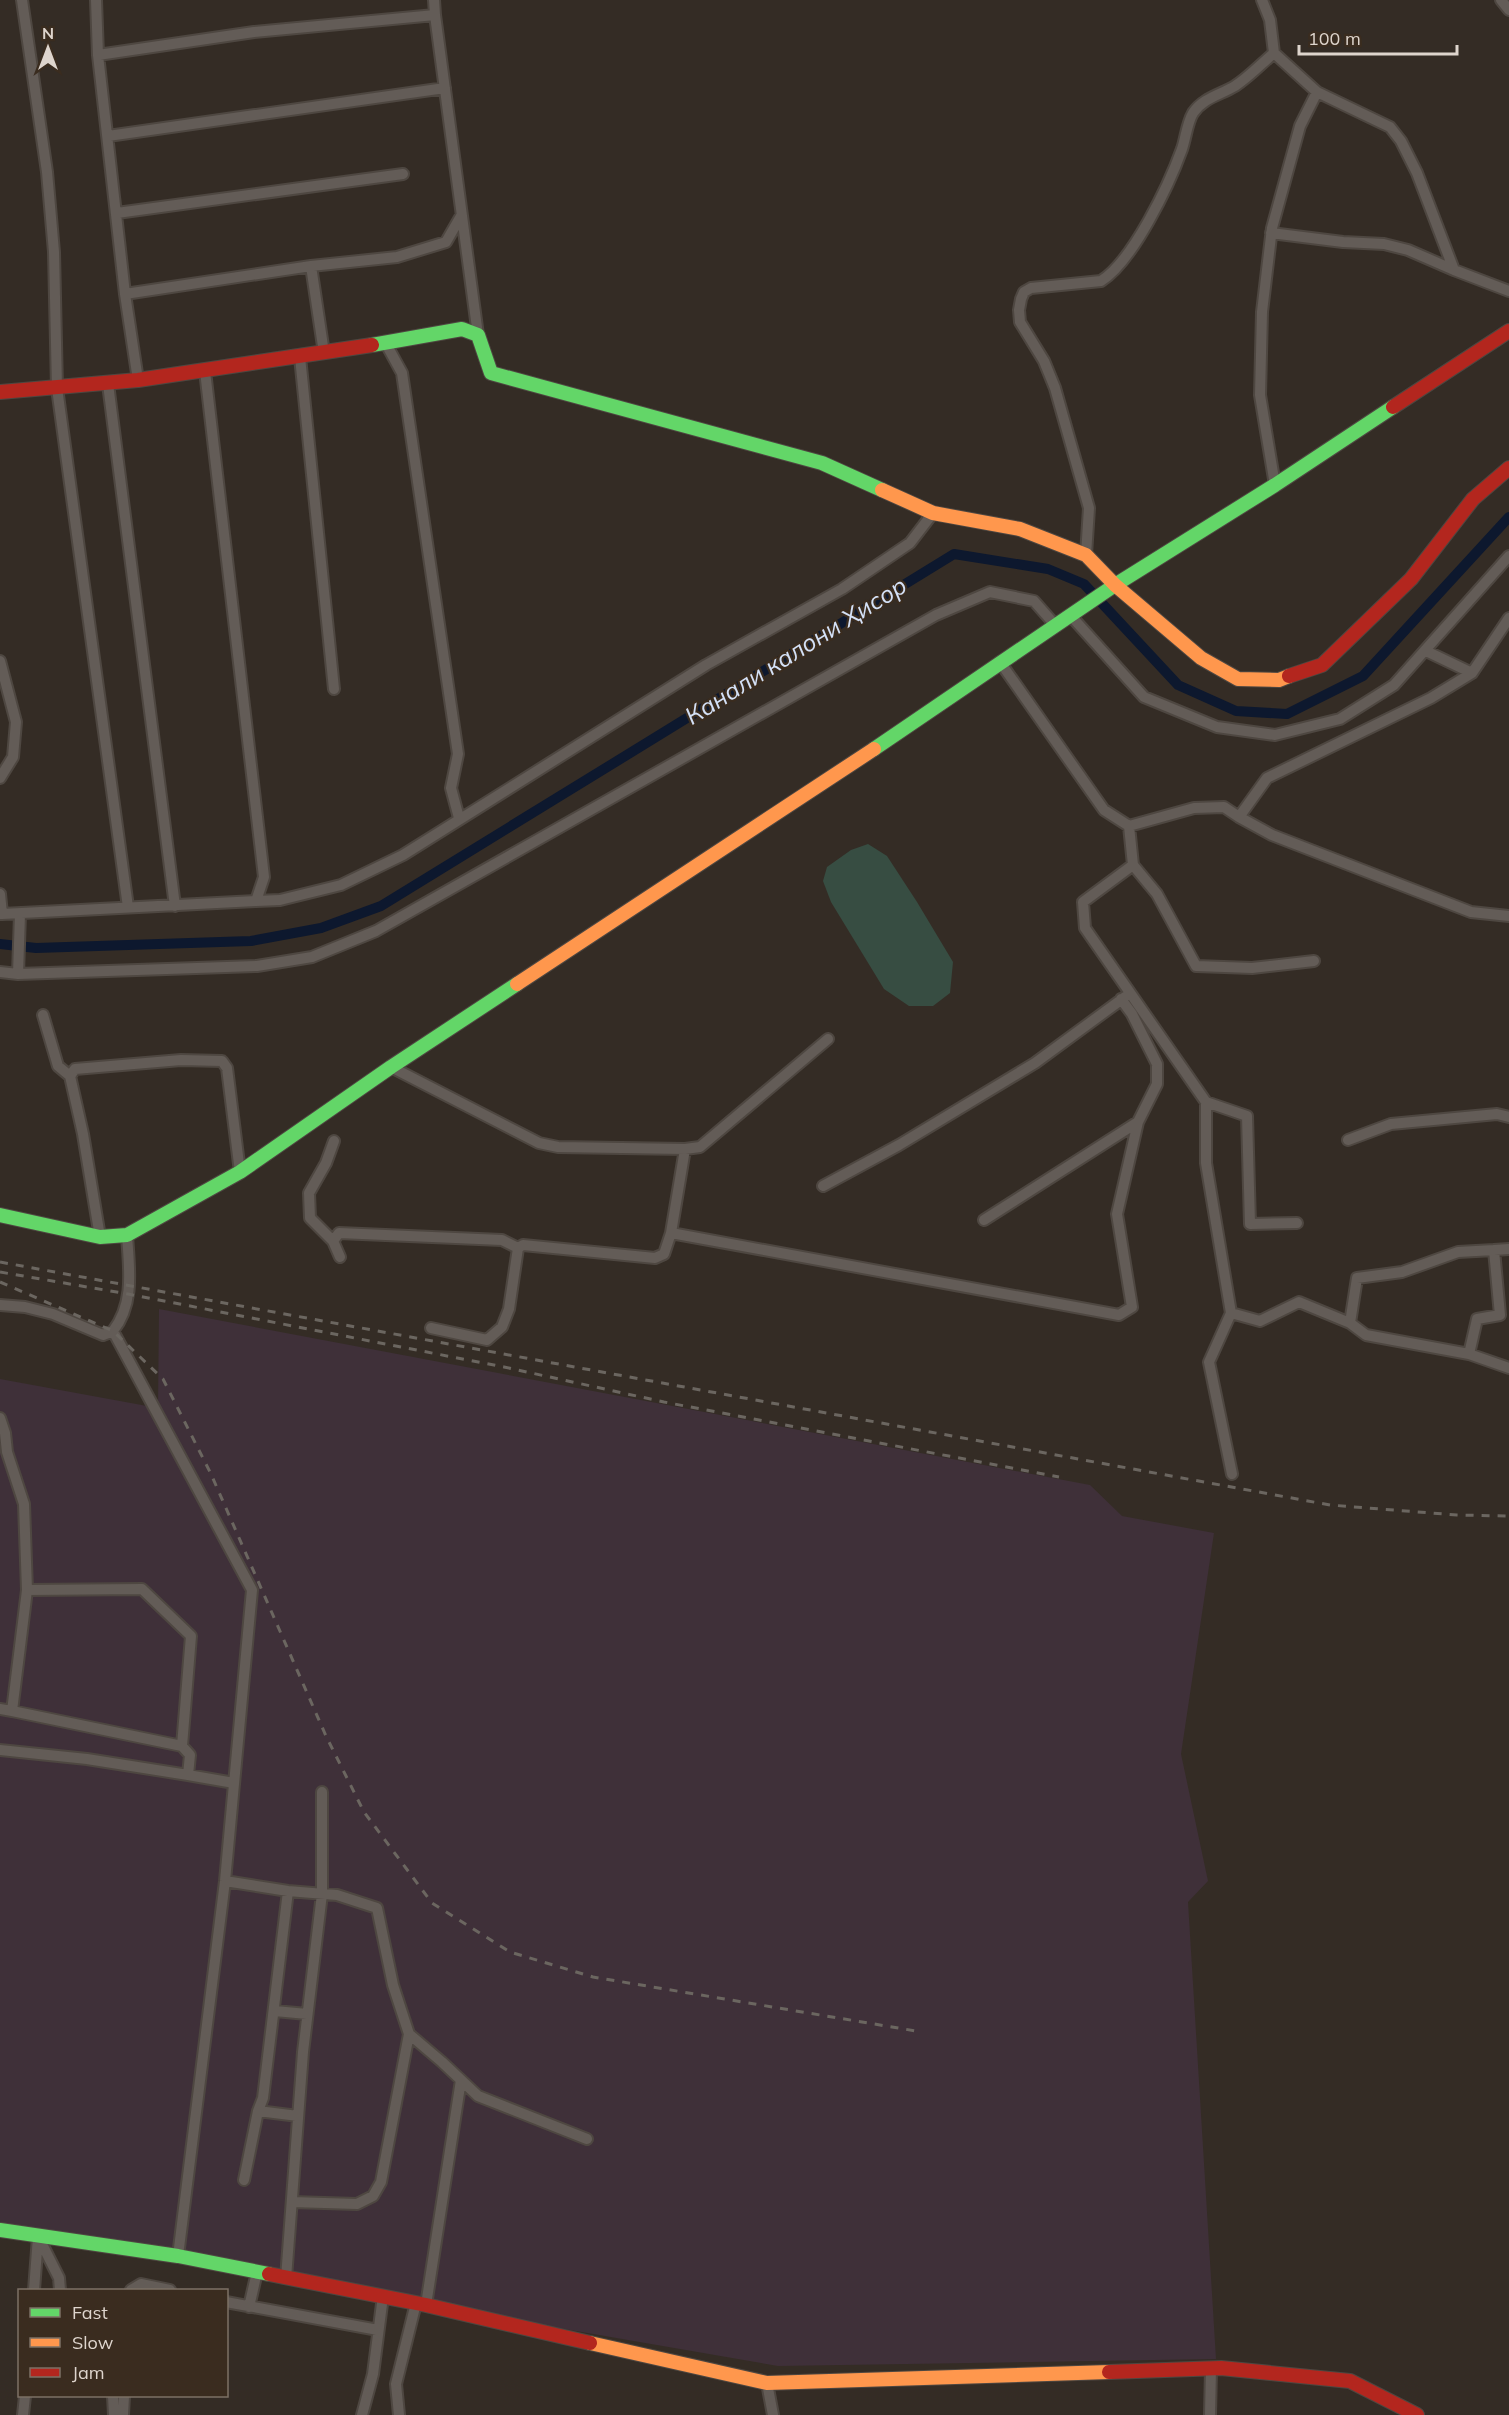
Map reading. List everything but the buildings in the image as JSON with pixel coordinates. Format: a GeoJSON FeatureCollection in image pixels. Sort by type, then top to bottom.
{"type":"FeatureCollection","features":[{"type":"Feature","properties":{"kind":"main road"},"geometry":{"type":"LineString","coordinates":[[0,392],[108,384],[205,371],[462,329],[478,335],[491,374],[822,463],[933,513],[1020,529],[1086,555],[1115,585],[1201,658],[1238,679],[1279,680],[1322,665],[1411,579],[1473,499],[1509,468]]}},
{"type":"Feature","properties":{"kind":"main road"},"geometry":{"type":"LineString","coordinates":[[0,1215],[100,1237],[127,1235],[240,1172],[391,1067],[794,803],[1115,585],[1275,485],[1509,331]]}},
{"type":"Feature","properties":{"kind":"main road"},"geometry":{"type":"LineString","coordinates":[[0,2230],[178,2256],[383,2296],[766,2383],[1211,2369],[1350,2381],[1417,2415]]}},
{"type":"Feature","properties":{"kind":"street"},"geometry":{"type":"LineString","coordinates":[[22,0],[46,172],[54,252],[57,388],[128,907]]}},
{"type":"Feature","properties":{"kind":"street"},"geometry":{"type":"LineString","coordinates":[[96,0],[99,56],[125,294],[138,380]]}},
{"type":"Feature","properties":{"kind":"street"},"geometry":{"type":"LineString","coordinates":[[434,0],[478,335]]}},
{"type":"Feature","properties":{"kind":"street"},"geometry":{"type":"LineString","coordinates":[[1262,0],[1270,20],[1274,53],[1317,92],[1390,127],[1401,141],[1417,173],[1454,270]]}},
{"type":"Feature","properties":{"kind":"street"},"geometry":{"type":"LineString","coordinates":[[1501,0],[1509,10]]}},
{"type":"Feature","properties":{"kind":"street"},"geometry":{"type":"LineString","coordinates":[[99,56],[254,32],[435,15]]}},
{"type":"Feature","properties":{"kind":"street"},"geometry":{"type":"LineString","coordinates":[[1086,555],[1089,508],[1055,388],[1044,361],[1020,322],[1019,310],[1024,292],[1031,288],[1101,281],[1108,276],[1129,251],[1156,206],[1183,147],[1192,114],[1203,102],[1234,87],[1274,53]]}},
{"type":"Feature","properties":{"kind":"street"},"geometry":{"type":"LineString","coordinates":[[108,136],[445,88]]}},
{"type":"Feature","properties":{"kind":"street"},"geometry":{"type":"LineString","coordinates":[[1275,485],[1260,395],[1262,312],[1271,234],[1300,126],[1317,92]]}},
{"type":"Feature","properties":{"kind":"street"},"geometry":{"type":"LineString","coordinates":[[117,213],[403,174]]}},
{"type":"Feature","properties":{"kind":"street"},"geometry":{"type":"LineString","coordinates":[[125,294],[312,266],[398,257],[446,242],[461,216]]}},
{"type":"Feature","properties":{"kind":"street"},"geometry":{"type":"LineString","coordinates":[[1271,234],[1384,244],[1408,250],[1509,291]]}},
{"type":"Feature","properties":{"kind":"street"},"geometry":{"type":"LineString","coordinates":[[312,266],[324,352]]}},
{"type":"Feature","properties":{"kind":"street"},"geometry":{"type":"LineString","coordinates":[[385,342],[402,373],[458,754],[451,788],[459,818]]}},
{"type":"Feature","properties":{"kind":"street"},"geometry":{"type":"LineString","coordinates":[[300,357],[334,689]]}},
{"type":"Feature","properties":{"kind":"street"},"geometry":{"type":"LineString","coordinates":[[205,371],[264,877],[256,901]]}},
{"type":"Feature","properties":{"kind":"street"},"geometry":{"type":"LineString","coordinates":[[108,384],[175,906]]}},
{"type":"Feature","properties":{"kind":"street"},"geometry":{"type":"LineString","coordinates":[[0,894],[1,914],[20,918],[128,907],[280,900],[340,885],[403,855],[706,665],[842,589],[910,543],[933,513]]}},
{"type":"Feature","properties":{"kind":"street"},"geometry":{"type":"LineString","coordinates":[[1071,616],[1144,697],[1217,727],[1275,735],[1340,719],[1394,685],[1509,556]]}},
{"type":"Feature","properties":{"kind":"street"},"geometry":{"type":"LineString","coordinates":[[0,972],[256,966],[312,957],[376,931],[936,615],[990,592],[1034,601],[1056,626]]}},
{"type":"Feature","properties":{"kind":"street"},"geometry":{"type":"LineString","coordinates":[[1239,817],[1267,778],[1431,698],[1472,673],[1509,618]]}},
{"type":"Feature","properties":{"kind":"street"},"geometry":{"type":"LineString","coordinates":[[1426,651],[1472,673]]}},
{"type":"Feature","properties":{"kind":"street"},"geometry":{"type":"LineString","coordinates":[[0,662],[16,723],[13,757],[0,778]]}},
{"type":"Feature","properties":{"kind":"street"},"geometry":{"type":"LineString","coordinates":[[1000,662],[1104,810],[1129,826],[1194,808],[1224,807],[1272,835],[1471,912],[1509,916]]}},
{"type":"Feature","properties":{"kind":"street"},"geometry":{"type":"LineString","coordinates":[[1129,826],[1132,865],[1157,894],[1196,966],[1252,968],[1314,961]]}},
{"type":"Feature","properties":{"kind":"street"},"geometry":{"type":"LineString","coordinates":[[1132,865],[1083,902],[1085,928],[1125,996],[1206,1102],[1247,1116],[1250,1224],[1297,1223]]}},
{"type":"Feature","properties":{"kind":"street"},"geometry":{"type":"LineString","coordinates":[[19,970],[20,918]]}},
{"type":"Feature","properties":{"kind":"street"},"geometry":{"type":"LineString","coordinates":[[671,1233],[1119,1315],[1132,1307],[1117,1214],[1138,1122],[1157,1084],[1157,1064],[1125,996]]}},
{"type":"Feature","properties":{"kind":"street"},"geometry":{"type":"LineString","coordinates":[[823,1186],[899,1145],[1035,1063],[1125,996]]}},
{"type":"Feature","properties":{"kind":"street"},"geometry":{"type":"LineString","coordinates":[[43,1015],[58,1066],[70,1076],[83,1134],[100,1237]]}},
{"type":"Feature","properties":{"kind":"street"},"geometry":{"type":"LineString","coordinates":[[391,1067],[539,1143],[558,1147],[685,1149],[700,1148],[828,1039]]}},
{"type":"Feature","properties":{"kind":"street"},"geometry":{"type":"LineString","coordinates":[[70,1076],[75,1069],[181,1060],[222,1061],[227,1068],[240,1172]]}},
{"type":"Feature","properties":{"kind":"street"},"geometry":{"type":"LineString","coordinates":[[1206,1102],[1206,1163],[1231,1313],[1209,1362],[1232,1474]]}},
{"type":"Feature","properties":{"kind":"street"},"geometry":{"type":"LineString","coordinates":[[1348,1140],[1391,1124],[1497,1114],[1509,1117]]}},
{"type":"Feature","properties":{"kind":"street"},"geometry":{"type":"LineString","coordinates":[[984,1220],[1138,1122]]}},
{"type":"Feature","properties":{"kind":"street"},"geometry":{"type":"LineString","coordinates":[[334,1141],[326,1163],[309,1193],[310,1218],[333,1241],[340,1257]]}},
{"type":"Feature","properties":{"kind":"street"},"geometry":{"type":"LineString","coordinates":[[518,1248],[523,1245],[655,1258],[664,1254],[671,1233],[685,1149]]}},
{"type":"Feature","properties":{"kind":"street"},"geometry":{"type":"LineString","coordinates":[[333,1241],[339,1233],[502,1240],[518,1248]]}},
{"type":"Feature","properties":{"kind":"street"},"geometry":{"type":"LineString","coordinates":[[0,1305],[26,1307],[53,1314],[103,1335],[113,1331],[122,1321],[130,1285],[127,1235]]}},
{"type":"Feature","properties":{"kind":"street"},"geometry":{"type":"LineString","coordinates":[[431,1328],[487,1340],[502,1327],[509,1309],[518,1248]]}},
{"type":"Feature","properties":{"kind":"street"},"geometry":{"type":"LineString","coordinates":[[1350,1323],[1357,1278],[1402,1272],[1458,1252],[1509,1249]]}},
{"type":"Feature","properties":{"kind":"street"},"geometry":{"type":"LineString","coordinates":[[1469,1354],[1477,1319],[1500,1315],[1494,1250]]}},
{"type":"Feature","properties":{"kind":"street"},"geometry":{"type":"LineString","coordinates":[[1231,1313],[1260,1321],[1299,1302],[1350,1323],[1366,1335],[1469,1354],[1509,1368]]}},
{"type":"Feature","properties":{"kind":"street"},"geometry":{"type":"LineString","coordinates":[[113,1331],[252,1590],[225,1881],[178,2256]]}},
{"type":"Feature","properties":{"kind":"street"},"geometry":{"type":"LineString","coordinates":[[0,1418],[5,1433],[7,1452],[24,1504],[27,1590],[12,1711]]}},
{"type":"Feature","properties":{"kind":"street"},"geometry":{"type":"LineString","coordinates":[[27,1590],[142,1589],[191,1636],[182,1746]]}},
{"type":"Feature","properties":{"kind":"street"},"geometry":{"type":"LineString","coordinates":[[0,1709],[182,1746],[190,1755],[188,1775]]}},
{"type":"Feature","properties":{"kind":"street"},"geometry":{"type":"LineString","coordinates":[[0,1750],[87,1759],[234,1783]]}},
{"type":"Feature","properties":{"kind":"street"},"geometry":{"type":"LineString","coordinates":[[286,2278],[307,2014],[322,1894],[322,1792]]}},
{"type":"Feature","properties":{"kind":"street"},"geometry":{"type":"LineString","coordinates":[[225,1881],[288,1891],[337,1895],[377,1908],[393,1985],[409,2034],[381,2182],[373,2196],[357,2204],[292,2202]]}},
{"type":"Feature","properties":{"kind":"street"},"geometry":{"type":"LineString","coordinates":[[244,2180],[258,2111],[263,2098],[288,1891]]}},
{"type":"Feature","properties":{"kind":"street"},"geometry":{"type":"LineString","coordinates":[[275,2011],[307,2014]]}},
{"type":"Feature","properties":{"kind":"street"},"geometry":{"type":"LineString","coordinates":[[409,2034],[478,2096],[587,2139]]}},
{"type":"Feature","properties":{"kind":"street"},"geometry":{"type":"LineString","coordinates":[[399,2415],[396,2384],[421,2304],[461,2080]]}},
{"type":"Feature","properties":{"kind":"street"},"geometry":{"type":"LineString","coordinates":[[258,2111],[298,2116]]}},
{"type":"Feature","properties":{"kind":"street"},"geometry":{"type":"LineString","coordinates":[[34,2289],[38,2236]]}},
{"type":"Feature","properties":{"kind":"street"},"geometry":{"type":"LineString","coordinates":[[38,2236],[59,2278],[60,2289]]}},
{"type":"Feature","properties":{"kind":"street"},"geometry":{"type":"LineString","coordinates":[[249,2307],[257,2272]]}},
{"type":"Feature","properties":{"kind":"street"},"geometry":{"type":"LineString","coordinates":[[133,2289],[141,2284],[165,2289]]}},
{"type":"Feature","properties":{"kind":"street"},"geometry":{"type":"LineString","coordinates":[[362,2415],[373,2374],[383,2296]]}},
{"type":"Feature","properties":{"kind":"street"},"geometry":{"type":"LineString","coordinates":[[228,2302],[378,2330]]}},
{"type":"Feature","properties":{"kind":"street"},"geometry":{"type":"LineString","coordinates":[[1210,2415],[1211,2369]]}},
{"type":"Feature","properties":{"kind":"street"},"geometry":{"type":"LineString","coordinates":[[766,2383],[773,2415]]}},
{"type":"Feature","properties":{"kind":"street"},"geometry":{"type":"LineString","coordinates":[[22,2415],[25,2397]]}},
{"type":"Feature","properties":{"kind":"street"},"geometry":{"type":"LineString","coordinates":[[113,2397],[114,2415]]}},
{"type":"Feature","properties":{"kind":"street"},"geometry":{"type":"LineString","coordinates":[[123,2415],[124,2397]]}},
{"type":"Feature","properties":{"kind":"shaded area"},"geometry":{"type":"Polygon","coordinates":[[[159,1309],[1090,1485],[1122,1516],[1214,1533],[1181,1754],[1208,1881],[1188,1902],[1216,2359],[778,2366],[426,2305],[254,2270],[0,2236],[0,1379],[158,1408],[159,1309]]]}},
{"type":"Feature","properties":{"kind":"green space"},"geometry":{"type":"Polygon","coordinates":[[[868,844],[887,856],[953,962],[950,993],[933,1006],[909,1006],[884,989],[831,902],[823,881],[827,867],[851,850],[868,844]]]}},
{"type":"Feature","properties":{"kind":"waterway","name":"Канали калони Ҳисор"},"geometry":{"type":"LineString","coordinates":[[0,944],[36,948],[251,941],[321,928],[381,906],[954,554],[1048,569],[1084,584],[1178,685],[1236,711],[1287,714],[1363,676],[1509,517]]}},
{"type":"Feature","properties":{"kind":"railway"},"geometry":{"type":"LineString","coordinates":[[0,1262],[1330,1505],[1457,1515],[1509,1516]]}},
{"type":"Feature","properties":{"kind":"railway"},"geometry":{"type":"LineString","coordinates":[[0,1272],[128,1294],[504,1367],[664,1402],[1059,1477]]}},
{"type":"Feature","properties":{"kind":"railway"},"geometry":{"type":"LineString","coordinates":[[0,1282],[113,1331],[163,1379],[211,1474],[326,1736],[364,1812],[432,1903],[510,1952],[593,1977],[922,2032]]}},
{"type":"Feature","properties":{"kind":"traffic: fast"},"geometry":{"type":"LineString","coordinates":[[372,345],[462,329],[478,335],[491,373],[822,463],[882,490]]}},
{"type":"Feature","properties":{"kind":"traffic: fast"},"geometry":{"type":"LineString","coordinates":[[874,749],[1115,585],[1275,485],[1393,407]]}},
{"type":"Feature","properties":{"kind":"traffic: fast"},"geometry":{"type":"LineString","coordinates":[[0,1215],[100,1237],[127,1235],[240,1172],[391,1067],[517,984]]}},
{"type":"Feature","properties":{"kind":"traffic: fast"},"geometry":{"type":"LineString","coordinates":[[0,2230],[178,2256],[269,2274]]}},
{"type":"Feature","properties":{"kind":"traffic: slow"},"geometry":{"type":"LineString","coordinates":[[882,490],[933,513],[1020,529],[1086,555],[1115,585],[1201,658],[1238,679],[1279,680],[1289,676]]}},
{"type":"Feature","properties":{"kind":"traffic: slow"},"geometry":{"type":"LineString","coordinates":[[517,984],[874,749]]}},
{"type":"Feature","properties":{"kind":"traffic: slow"},"geometry":{"type":"LineString","coordinates":[[590,2343],[767,2383],[1109,2372]]}},
{"type":"Feature","properties":{"kind":"traffic: jam"},"geometry":{"type":"LineString","coordinates":[[1393,407],[1509,331]]}},
{"type":"Feature","properties":{"kind":"traffic: jam"},"geometry":{"type":"LineString","coordinates":[[0,392],[138,380],[372,345]]}},
{"type":"Feature","properties":{"kind":"traffic: jam"},"geometry":{"type":"LineString","coordinates":[[1289,676],[1322,665],[1411,579],[1473,499],[1509,468]]}},
{"type":"Feature","properties":{"kind":"traffic: jam"},"geometry":{"type":"LineString","coordinates":[[269,2274],[426,2305],[590,2343]]}},
{"type":"Feature","properties":{"kind":"traffic: jam"},"geometry":{"type":"LineString","coordinates":[[1109,2372],[1221,2368],[1350,2381],[1417,2415]]}}]}
